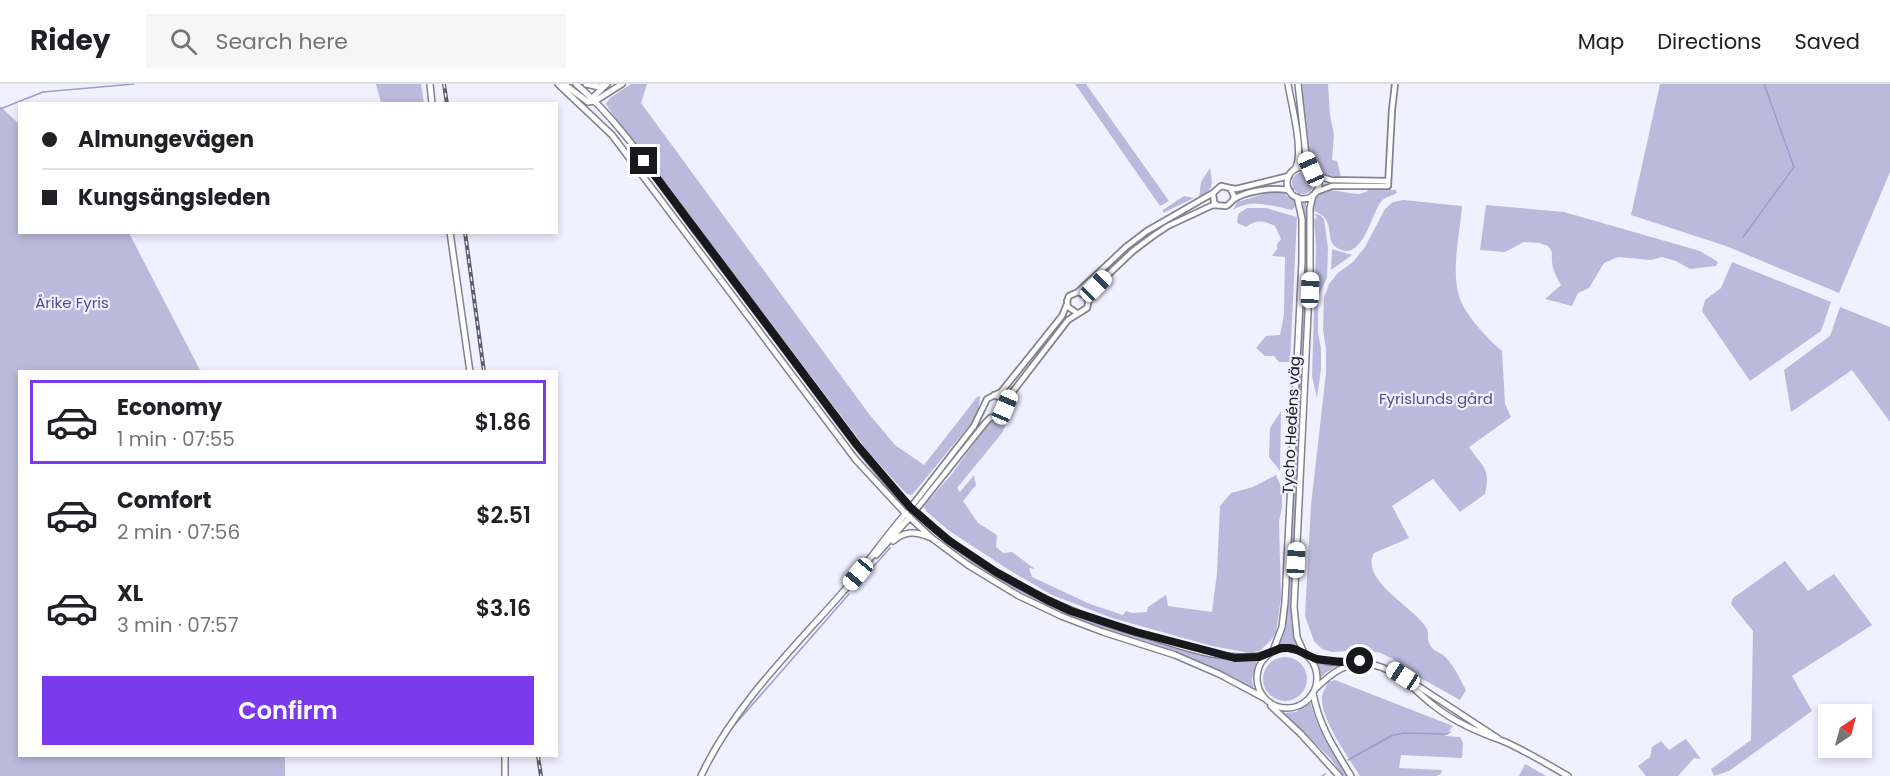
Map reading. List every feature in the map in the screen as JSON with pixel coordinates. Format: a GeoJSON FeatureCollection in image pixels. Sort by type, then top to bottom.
{"type":"FeatureCollection","features":[{"type":"Feature","properties":{"kind":"main road"},"geometry":{"type":"LineString","coordinates":[[430,84],[432,102]]}},
{"type":"Feature","properties":{"kind":"main road"},"geometry":{"type":"LineString","coordinates":[[558,84],[612,135],[856,460],[907,515],[933,539],[968,565],[1019,596],[1082,624],[1175,655],[1219,674],[1284,709],[1293,708],[1308,700],[1314,691],[1342,667],[1358,664],[1380,667],[1400,677],[1435,707],[1454,719],[1503,741],[1568,776]]}},
{"type":"Feature","properties":{"kind":"main road"},"geometry":{"type":"LineString","coordinates":[[564,84],[591,100]]}},
{"type":"Feature","properties":{"kind":"main road"},"geometry":{"type":"LineString","coordinates":[[576,84],[618,128]]}},
{"type":"Feature","properties":{"kind":"main road"},"geometry":{"type":"LineString","coordinates":[[586,84],[599,87],[607,84]]}},
{"type":"Feature","properties":{"kind":"main road"},"geometry":{"type":"LineString","coordinates":[[588,111],[591,100],[607,84]]}},
{"type":"Feature","properties":{"kind":"main road"},"geometry":{"type":"LineString","coordinates":[[591,100],[622,84]]}},
{"type":"Feature","properties":{"kind":"main road"},"geometry":{"type":"LineString","coordinates":[[1281,84],[1286,87],[1290,96]]}},
{"type":"Feature","properties":{"kind":"main road"},"geometry":{"type":"LineString","coordinates":[[1288,84],[1298,152],[1298,165],[1289,176],[1288,187],[1297,197],[1303,199],[1315,194],[1319,187],[1318,176],[1311,169],[1303,166],[1295,169]]}},
{"type":"Feature","properties":{"kind":"main road"},"geometry":{"type":"LineString","coordinates":[[1298,84],[1306,155],[1311,169]]}},
{"type":"Feature","properties":{"kind":"main road"},"geometry":{"type":"LineString","coordinates":[[607,93],[603,104],[618,128],[857,445],[913,509],[948,540],[1021,587],[1071,611],[1136,632],[1225,656],[1245,658],[1289,648],[1306,655],[1341,662],[1371,661],[1391,668],[1503,741]]}},
{"type":"Feature","properties":{"kind":"main road","name":"Tycho Hedéns väg"},"geometry":{"type":"LineString","coordinates":[[1306,655],[1297,637],[1294,607],[1310,281],[1310,208],[1315,194]]}},
{"type":"Feature","properties":{"kind":"main road","name":"Tycho Hedéns väg"},"geometry":{"type":"LineString","coordinates":[[1271,652],[1282,627],[1285,602],[1302,261],[1302,219],[1297,197]]}},
{"type":"Feature","properties":{"kind":"main road"},"geometry":{"type":"LineString","coordinates":[[450,234],[470,370]]}},
{"type":"Feature","properties":{"kind":"main road"},"geometry":{"type":"LineString","coordinates":[[700,776],[720,738],[738,713],[913,509]]}},
{"type":"Feature","properties":{"kind":"main road"},"geometry":{"type":"LineString","coordinates":[[885,547],[907,515]]}},
{"type":"Feature","properties":{"kind":"main road"},"geometry":{"type":"LineString","coordinates":[[866,564],[906,533],[916,532],[933,539]]}},
{"type":"Feature","properties":{"kind":"main road"},"geometry":{"type":"LineString","coordinates":[[1271,652],[1260,664],[1256,678],[1260,692],[1339,776]]}},
{"type":"Feature","properties":{"kind":"main road"},"geometry":{"type":"LineString","coordinates":[[1306,655],[1316,672],[1314,691],[1318,717],[1351,776]]}},
{"type":"Feature","properties":{"kind":"main road"},"geometry":{"type":"LineString","coordinates":[[505,757],[505,776]]}},
{"type":"Feature","properties":{"kind":"street"},"geometry":{"type":"LineString","coordinates":[[1388,184],[1395,84]]}},
{"type":"Feature","properties":{"kind":"street"},"geometry":{"type":"LineString","coordinates":[[913,509],[974,426],[987,399],[1001,392],[1062,316],[1069,296],[1078,292],[1126,247],[1147,231],[1213,193],[1221,186],[1236,189],[1289,176]]}},
{"type":"Feature","properties":{"kind":"street"},"geometry":{"type":"LineString","coordinates":[[1318,176],[1331,180],[1388,184]]}},
{"type":"Feature","properties":{"kind":"street"},"geometry":{"type":"LineString","coordinates":[[1315,194],[1332,186],[1388,184]]}},
{"type":"Feature","properties":{"kind":"street"},"geometry":{"type":"LineString","coordinates":[[1230,188],[1234,196],[1233,200]]}},
{"type":"Feature","properties":{"kind":"street"},"geometry":{"type":"LineString","coordinates":[[913,509],[986,422],[1002,414],[1013,391],[1068,320],[1084,311],[1096,286],[1112,270],[1153,236],[1200,211],[1217,205],[1226,206],[1240,196],[1270,189],[1290,191]]}},
{"type":"Feature","properties":{"kind":"street"},"geometry":{"type":"LineString","coordinates":[[1213,193],[1214,202],[1217,205]]}},
{"type":"Feature","properties":{"kind":"street"},"geometry":{"type":"LineString","coordinates":[[1078,292],[1082,293],[1088,301]]}},
{"type":"Feature","properties":{"kind":"street"},"geometry":{"type":"LineString","coordinates":[[1067,304],[1071,311],[1077,313]]}},
{"type":"Feature","properties":{"kind":"street"},"geometry":{"type":"LineString","coordinates":[[994,395],[1003,399],[1005,407]]}},
{"type":"Feature","properties":{"kind":"street"},"geometry":{"type":"LineString","coordinates":[[984,407],[986,412],[994,417]]}},
{"type":"Feature","properties":{"kind":"green space"},"geometry":{"type":"Polygon","coordinates":[[[376,84],[421,84],[424,102],[381,102],[376,84]]]}},
{"type":"Feature","properties":{"kind":"green space"},"geometry":{"type":"Polygon","coordinates":[[[631,84],[647,84],[641,103],[869,414],[895,445],[924,465],[978,396],[980,397],[978,412],[973,421],[912,495],[907,494],[869,453],[609,109],[606,104],[610,98],[631,84]]]}},
{"type":"Feature","properties":{"kind":"green space"},"geometry":{"type":"Polygon","coordinates":[[[1075,84],[1086,84],[1169,201],[1160,206],[1075,84]]]}},
{"type":"Feature","properties":{"kind":"green space"},"geometry":{"type":"Polygon","coordinates":[[[1302,84],[1328,84],[1334,135],[1332,160],[1337,161],[1341,177],[1320,173],[1309,161],[1304,140],[1302,84]]]}},
{"type":"Feature","properties":{"kind":"green space"},"geometry":{"type":"Polygon","coordinates":[[[1660,84],[1890,84],[1890,172],[1839,293],[1726,246],[1631,215],[1660,84]]]}},
{"type":"Feature","properties":{"kind":"green space","name":"Årike Fyris"},"geometry":{"type":"Polygon","coordinates":[[[0,106],[18,123],[18,234],[130,234],[200,370],[18,370],[18,757],[285,757],[285,776],[0,776],[0,106]]]}},
{"type":"Feature","properties":{"kind":"green space"},"geometry":{"type":"Polygon","coordinates":[[[1210,168],[1212,178],[1210,189],[1199,198],[1201,182],[1210,168]]]}},
{"type":"Feature","properties":{"kind":"green space"},"geometry":{"type":"Polygon","coordinates":[[[1303,172],[1311,175],[1314,183],[1311,191],[1303,194],[1295,191],[1292,183],[1295,175],[1303,172]]]}},
{"type":"Feature","properties":{"kind":"green space"},"geometry":{"type":"Polygon","coordinates":[[[1372,189],[1396,190],[1397,193],[1381,202],[1360,243],[1347,251],[1339,249],[1331,241],[1326,219],[1312,210],[1316,194],[1329,190],[1359,194],[1372,189]]]}},
{"type":"Feature","properties":{"kind":"green space"},"geometry":{"type":"Polygon","coordinates":[[[1282,192],[1295,202],[1296,205],[1292,210],[1269,205],[1247,204],[1233,210],[1237,202],[1267,193],[1282,192]]]}},
{"type":"Feature","properties":{"kind":"green space"},"geometry":{"type":"Polygon","coordinates":[[[1184,196],[1194,198],[1163,213],[1163,210],[1184,196]]]}},
{"type":"Feature","properties":{"kind":"green space","name":"Fyrislunds gård"},"geometry":{"type":"Polygon","coordinates":[[[1403,200],[1462,206],[1456,263],[1459,296],[1471,318],[1502,351],[1505,404],[1511,417],[1469,447],[1486,473],[1485,494],[1460,512],[1433,479],[1392,506],[1409,538],[1374,553],[1372,563],[1374,574],[1381,584],[1421,621],[1427,629],[1430,645],[1447,658],[1453,667],[1466,690],[1460,700],[1381,653],[1365,650],[1332,652],[1322,649],[1314,641],[1305,616],[1311,505],[1326,373],[1323,330],[1324,298],[1329,284],[1338,273],[1353,262],[1365,247],[1385,209],[1393,202],[1403,200]]]}},
{"type":"Feature","properties":{"kind":"green space"},"geometry":{"type":"Polygon","coordinates":[[[1303,202],[1306,202],[1307,253],[1291,602],[1292,626],[1297,648],[1277,647],[1282,635],[1288,601],[1305,252],[1303,202]]]}},
{"type":"Feature","properties":{"kind":"green space"},"geometry":{"type":"Polygon","coordinates":[[[1486,205],[1564,212],[1700,251],[1718,262],[1716,266],[1690,269],[1676,261],[1662,257],[1651,260],[1618,257],[1604,263],[1589,288],[1578,293],[1572,306],[1545,299],[1561,285],[1556,277],[1552,252],[1548,246],[1524,242],[1505,252],[1480,250],[1486,205]]]}},
{"type":"Feature","properties":{"kind":"green space"},"geometry":{"type":"Polygon","coordinates":[[[1247,208],[1266,208],[1297,217],[1290,362],[1279,362],[1274,356],[1265,356],[1256,348],[1266,336],[1280,335],[1284,315],[1285,257],[1272,256],[1281,239],[1275,226],[1260,222],[1246,227],[1237,223],[1238,214],[1247,208]]]}},
{"type":"Feature","properties":{"kind":"green space"},"geometry":{"type":"Polygon","coordinates":[[[1314,214],[1324,219],[1328,248],[1327,278],[1318,297],[1321,369],[1317,398],[1312,376],[1316,246],[1314,220],[1317,217],[1314,214]]]}},
{"type":"Feature","properties":{"kind":"green space"},"geometry":{"type":"Polygon","coordinates":[[[1332,249],[1352,255],[1331,270],[1332,249]]]}},
{"type":"Feature","properties":{"kind":"green space"},"geometry":{"type":"Polygon","coordinates":[[[1732,262],[1831,302],[1821,331],[1750,381],[1702,311],[1705,300],[1721,288],[1732,262]]]}},
{"type":"Feature","properties":{"kind":"green space"},"geometry":{"type":"Polygon","coordinates":[[[1840,307],[1890,327],[1890,422],[1852,370],[1791,412],[1784,370],[1830,336],[1840,307]]]}},
{"type":"Feature","properties":{"kind":"green space"},"geometry":{"type":"Polygon","coordinates":[[[1281,411],[1280,471],[1269,457],[1270,428],[1281,411]]]}},
{"type":"Feature","properties":{"kind":"green space"},"geometry":{"type":"Polygon","coordinates":[[[998,420],[1004,423],[1002,433],[957,488],[960,492],[974,475],[976,485],[963,501],[978,523],[997,535],[996,547],[1003,553],[1012,552],[1035,569],[1029,568],[1032,577],[1090,604],[1123,615],[1126,611],[1147,612],[1148,607],[1166,595],[1168,606],[1212,612],[1217,573],[1220,506],[1231,493],[1253,487],[1276,475],[1282,489],[1279,522],[1281,598],[1276,632],[1272,639],[1261,650],[1250,653],[1212,646],[1112,618],[1052,595],[948,530],[926,511],[924,506],[951,475],[990,422],[998,420]]]}},
{"type":"Feature","properties":{"kind":"green space"},"geometry":{"type":"Polygon","coordinates":[[[970,558],[1050,603],[1114,629],[1176,648],[1231,660],[1257,661],[1252,679],[1254,691],[1190,657],[1081,621],[1052,608],[995,577],[968,560],[970,558]]]}},
{"type":"Feature","properties":{"kind":"green space"},"geometry":{"type":"Polygon","coordinates":[[[1785,561],[1808,591],[1834,574],[1872,625],[1792,676],[1812,711],[1729,771],[1714,776],[1711,769],[1751,740],[1753,631],[1731,604],[1733,598],[1785,561]]]}},
{"type":"Feature","properties":{"kind":"green space"},"geometry":{"type":"Polygon","coordinates":[[[1285,657],[1301,663],[1307,679],[1301,695],[1285,701],[1269,695],[1263,679],[1269,663],[1285,657]]]}},
{"type":"Feature","properties":{"kind":"green space"},"geometry":{"type":"Polygon","coordinates":[[[1315,662],[1325,665],[1341,664],[1325,673],[1320,679],[1319,669],[1315,662]]]}},
{"type":"Feature","properties":{"kind":"green space"},"geometry":{"type":"Polygon","coordinates":[[[1335,680],[1453,726],[1445,736],[1460,737],[1463,743],[1462,758],[1401,755],[1399,768],[1442,770],[1441,774],[1436,776],[1360,776],[1337,739],[1323,709],[1323,693],[1328,682],[1335,680]]]}},
{"type":"Feature","properties":{"kind":"green space"},"geometry":{"type":"Polygon","coordinates":[[[1310,702],[1317,723],[1347,776],[1343,776],[1331,759],[1284,713],[1296,712],[1310,702]]]}},
{"type":"Feature","properties":{"kind":"green space"},"geometry":{"type":"Polygon","coordinates":[[[1686,739],[1701,759],[1694,758],[1678,776],[1646,776],[1638,766],[1650,757],[1652,747],[1661,741],[1669,750],[1686,739]]]}},
{"type":"Feature","properties":{"kind":"green space"},"geometry":{"type":"Polygon","coordinates":[[[1525,764],[1546,776],[1519,776],[1525,764]]]}},
{"type":"Feature","properties":{"kind":"waterway"},"geometry":{"type":"LineString","coordinates":[[0,109],[43,92],[134,84]]}},
{"type":"Feature","properties":{"kind":"waterway"},"geometry":{"type":"LineString","coordinates":[[1743,237],[1794,167],[1764,84]]}},
{"type":"Feature","properties":{"kind":"waterway"},"geometry":{"type":"LineString","coordinates":[[857,585],[890,548]]}},
{"type":"Feature","properties":{"kind":"waterway"},"geometry":{"type":"LineString","coordinates":[[731,729],[849,594]]}},
{"type":"Feature","properties":{"kind":"waterway"},"geometry":{"type":"LineString","coordinates":[[1348,760],[1391,736],[1403,733],[1447,734],[1450,732]]}},
{"type":"Feature","properties":{"kind":"railway"},"geometry":{"type":"LineString","coordinates":[[444,84],[447,102]]}},
{"type":"Feature","properties":{"kind":"railway"},"geometry":{"type":"LineString","coordinates":[[465,234],[484,370]]}},
{"type":"Feature","properties":{"kind":"railway"},"geometry":{"type":"LineString","coordinates":[[538,757],[541,776]]}},
{"type":"Feature","properties":{"kind":"route"},"geometry":{"type":"LineString","coordinates":[[644,161],[877,471],[910,507],[948,540],[1021,587],[1071,611],[1106,624],[1235,658],[1259,657],[1281,648],[1289,648],[1304,653],[1308,657],[1329,662],[1360,661]]}}]}
